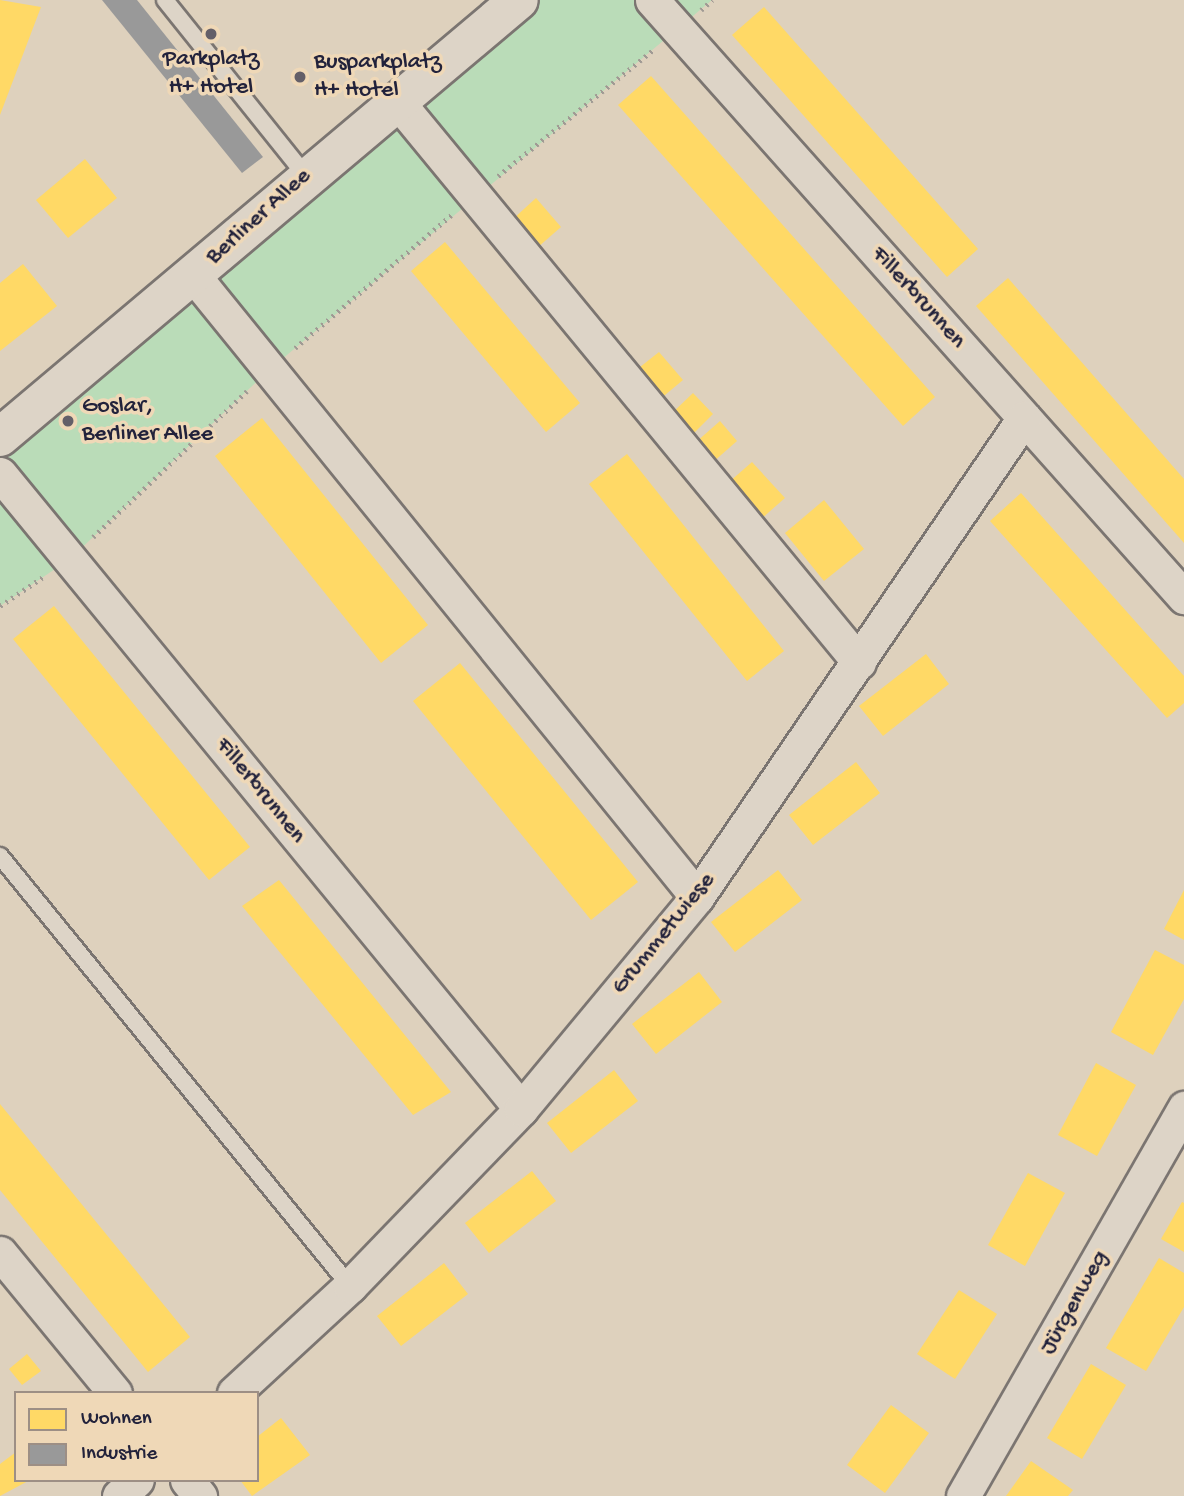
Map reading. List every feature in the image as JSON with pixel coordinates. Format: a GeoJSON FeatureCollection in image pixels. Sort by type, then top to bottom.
{"type":"FeatureCollection","features":[{"type":"Feature","properties":{"kind":"street","name":"Berliner Allee"},"geometry":{"type":"LineString","coordinates":[[0,437],[194,276],[305,175],[519,0]]}},
{"type":"Feature","properties":{"kind":"street","name":"Fillerbrunnen"},"geometry":{"type":"LineString","coordinates":[[652,0],[1184,597]]}},
{"type":"Feature","properties":{"kind":"street"},"geometry":{"type":"LineString","coordinates":[[397,101],[859,662]]}},
{"type":"Feature","properties":{"kind":"street"},"geometry":{"type":"LineString","coordinates":[[194,276],[697,897]]}},
{"type":"Feature","properties":{"kind":"street","name":"Grummetwiese"},"geometry":{"type":"LineString","coordinates":[[236,1391],[350,1286],[521,1109],[697,897],[1024,418]]}},
{"type":"Feature","properties":{"kind":"street","name":"Fillerbrunnen"},"geometry":{"type":"LineString","coordinates":[[0,474],[521,1109]]}},
{"type":"Feature","properties":{"kind":"street","name":"Jürgenweg"},"geometry":{"type":"LineString","coordinates":[[963,1496],[1184,1108]]}},
{"type":"Feature","properties":{"kind":"street"},"geometry":{"type":"LineString","coordinates":[[0,1253],[113,1391]]}},
{"type":"Feature","properties":{"kind":"street"},"geometry":{"type":"LineString","coordinates":[[119,1496],[135,1482]]}},
{"type":"Feature","properties":{"kind":"street"},"geometry":{"type":"LineString","coordinates":[[189,1482],[200,1496]]}},
{"type":"Feature","properties":{"kind":"lane"},"geometry":{"type":"LineString","coordinates":[[165,0],[305,175]]}},
{"type":"Feature","properties":{"kind":"lane"},"geometry":{"type":"LineString","coordinates":[[0,856],[350,1286]]}},
{"type":"Feature","properties":{"kind":"path"},"geometry":{"type":"LineString","coordinates":[[0,606],[69,559],[269,370],[474,195],[712,0]]}},
{"type":"Feature","properties":{"kind":"green space"},"geometry":{"type":"Polygon","coordinates":[[[519,0],[712,0],[269,370],[70,559],[0,606],[0,437],[519,0]]]}},
{"type":"Feature","properties":{"kind":"building: Wohnen"},"geometry":{"type":"Polygon","coordinates":[[[0,0],[41,7],[0,115],[0,0]]]}},
{"type":"Feature","properties":{"kind":"building: Wohnen"},"geometry":{"type":"Polygon","coordinates":[[[764,7],[978,249],[947,277],[732,35],[764,7]]]}},
{"type":"Feature","properties":{"kind":"building: Wohnen"},"geometry":{"type":"Polygon","coordinates":[[[651,76],[935,397],[903,426],[618,105],[651,76]]]}},
{"type":"Feature","properties":{"kind":"building: Wohnen"},"geometry":{"type":"Polygon","coordinates":[[[85,159],[117,198],[68,238],[36,200],[85,159]]]}},
{"type":"Feature","properties":{"kind":"building: Wohnen"},"geometry":{"type":"Polygon","coordinates":[[[536,198],[561,227],[537,248],[513,219],[536,198]]]}},
{"type":"Feature","properties":{"kind":"building: Wohnen"},"geometry":{"type":"Polygon","coordinates":[[[445,242],[580,403],[546,432],[411,271],[445,242]]]}},
{"type":"Feature","properties":{"kind":"building: Wohnen"},"geometry":{"type":"Polygon","coordinates":[[[23,264],[57,306],[0,351],[0,283],[23,264]]]}},
{"type":"Feature","properties":{"kind":"building: Wohnen"},"geometry":{"type":"Polygon","coordinates":[[[1008,278],[1184,479],[1184,543],[976,306],[1008,278]]]}},
{"type":"Feature","properties":{"kind":"building: Wohnen"},"geometry":{"type":"Polygon","coordinates":[[[659,352],[683,380],[659,400],[635,371],[659,352]]]}},
{"type":"Feature","properties":{"kind":"building: Wohnen"},"geometry":{"type":"Polygon","coordinates":[[[693,393],[713,414],[689,438],[669,416],[693,393]]]}},
{"type":"Feature","properties":{"kind":"building: Wohnen"},"geometry":{"type":"Polygon","coordinates":[[[262,418],[428,625],[381,663],[215,456],[262,418]]]}},
{"type":"Feature","properties":{"kind":"building: Wohnen"},"geometry":{"type":"Polygon","coordinates":[[[720,421],[737,441],[712,463],[695,443],[720,421]]]}},
{"type":"Feature","properties":{"kind":"building: Wohnen"},"geometry":{"type":"Polygon","coordinates":[[[627,454],[784,651],[747,681],[589,484],[627,454]]]}},
{"type":"Feature","properties":{"kind":"building: Wohnen"},"geometry":{"type":"Polygon","coordinates":[[[752,462],[785,498],[761,519],[728,483],[752,462]]]}},
{"type":"Feature","properties":{"kind":"building: Wohnen"},"geometry":{"type":"Polygon","coordinates":[[[1021,493],[1184,676],[1184,703],[1167,718],[990,521],[1021,493]]]}},
{"type":"Feature","properties":{"kind":"building: Wohnen"},"geometry":{"type":"Polygon","coordinates":[[[824,500],[864,549],[824,581],[785,533],[824,500]]]}},
{"type":"Feature","properties":{"kind":"building: Wohnen"},"geometry":{"type":"Polygon","coordinates":[[[54,606],[250,847],[209,880],[13,639],[54,606]]]}},
{"type":"Feature","properties":{"kind":"building: Wohnen"},"geometry":{"type":"Polygon","coordinates":[[[926,654],[949,684],[883,736],[859,706],[926,654]]]}},
{"type":"Feature","properties":{"kind":"building: Wohnen"},"geometry":{"type":"Polygon","coordinates":[[[460,663],[638,882],[591,920],[413,701],[460,663]]]}},
{"type":"Feature","properties":{"kind":"building: Wohnen"},"geometry":{"type":"Polygon","coordinates":[[[856,762],[880,793],[813,845],[789,815],[856,762]]]}},
{"type":"Feature","properties":{"kind":"building: Wohnen"},"geometry":{"type":"Polygon","coordinates":[[[778,870],[802,900],[735,952],[711,922],[778,870]]]}},
{"type":"Feature","properties":{"kind":"building: Wohnen"},"geometry":{"type":"Polygon","coordinates":[[[279,880],[451,1092],[413,1115],[242,906],[279,880]]]}},
{"type":"Feature","properties":{"kind":"building: Wohnen"},"geometry":{"type":"Polygon","coordinates":[[[1184,890],[1184,940],[1164,929],[1184,890]]]}},
{"type":"Feature","properties":{"kind":"building: Wohnen"},"geometry":{"type":"Polygon","coordinates":[[[1155,950],[1184,965],[1184,999],[1153,1055],[1111,1032],[1155,950]]]}},
{"type":"Feature","properties":{"kind":"building: Wohnen"},"geometry":{"type":"Polygon","coordinates":[[[699,972],[722,1002],[656,1054],[632,1024],[699,972]]]}},
{"type":"Feature","properties":{"kind":"building: Wohnen"},"geometry":{"type":"Polygon","coordinates":[[[1096,1063],[1136,1085],[1097,1156],[1058,1135],[1096,1063]]]}},
{"type":"Feature","properties":{"kind":"building: Wohnen"},"geometry":{"type":"Polygon","coordinates":[[[614,1070],[638,1101],[571,1153],[547,1123],[614,1070]]]}},
{"type":"Feature","properties":{"kind":"building: Wohnen"},"geometry":{"type":"Polygon","coordinates":[[[0,1104],[190,1337],[148,1372],[0,1190],[0,1104]]]}},
{"type":"Feature","properties":{"kind":"building: Wohnen"},"geometry":{"type":"Polygon","coordinates":[[[532,1171],[556,1201],[489,1253],[465,1223],[532,1171]]]}},
{"type":"Feature","properties":{"kind":"building: Wohnen"},"geometry":{"type":"Polygon","coordinates":[[[1028,1173],[1065,1193],[1025,1266],[988,1245],[1028,1173]]]}},
{"type":"Feature","properties":{"kind":"building: Wohnen"},"geometry":{"type":"Polygon","coordinates":[[[1182,1202],[1184,1203],[1184,1252],[1161,1239],[1182,1202]]]}},
{"type":"Feature","properties":{"kind":"building: Wohnen"},"geometry":{"type":"Polygon","coordinates":[[[1159,1258],[1184,1273],[1184,1307],[1146,1371],[1106,1348],[1159,1258]]]}},
{"type":"Feature","properties":{"kind":"building: Wohnen"},"geometry":{"type":"Polygon","coordinates":[[[444,1263],[468,1294],[401,1346],[377,1316],[444,1263]]]}},
{"type":"Feature","properties":{"kind":"building: Wohnen"},"geometry":{"type":"Polygon","coordinates":[[[959,1290],[997,1314],[955,1379],[917,1354],[959,1290]]]}},
{"type":"Feature","properties":{"kind":"building: Wohnen"},"geometry":{"type":"Polygon","coordinates":[[[27,1354],[41,1371],[22,1385],[9,1369],[27,1354]]]}},
{"type":"Feature","properties":{"kind":"building: Wohnen"},"geometry":{"type":"Polygon","coordinates":[[[1091,1364],[1126,1385],[1082,1459],[1047,1438],[1091,1364]]]}},
{"type":"Feature","properties":{"kind":"building: Wohnen"},"geometry":{"type":"Polygon","coordinates":[[[891,1405],[929,1433],[885,1493],[847,1465],[891,1405]]]}},
{"type":"Feature","properties":{"kind":"building: Wohnen"},"geometry":{"type":"Polygon","coordinates":[[[281,1418],[310,1455],[252,1496],[242,1482],[259,1482],[259,1435],[281,1418]]]}},
{"type":"Feature","properties":{"kind":"building: Wohnen"},"geometry":{"type":"Polygon","coordinates":[[[14,1454],[14,1482],[26,1482],[0,1496],[0,1464],[14,1454]]]}},
{"type":"Feature","properties":{"kind":"building: Wohnen"},"geometry":{"type":"Polygon","coordinates":[[[1031,1461],[1073,1490],[1068,1496],[1006,1496],[1031,1461]]]}},
{"type":"Feature","properties":{"kind":"building: Industrie"},"geometry":{"type":"Polygon","coordinates":[[[102,0],[137,0],[263,157],[242,173],[102,0]]]}},
{"type":"Feature","properties":{"kind":"place","name":"Parkplatz H+ Hotel"},"geometry":{"type":"Point","coordinates":[211,34]}},
{"type":"Feature","properties":{"kind":"place","name":"Busparkplatz H+ Hotel"},"geometry":{"type":"Point","coordinates":[300,77]}},
{"type":"Feature","properties":{"kind":"place","name":"Goslar, Berliner Allee"},"geometry":{"type":"Point","coordinates":[68,421]}}]}
